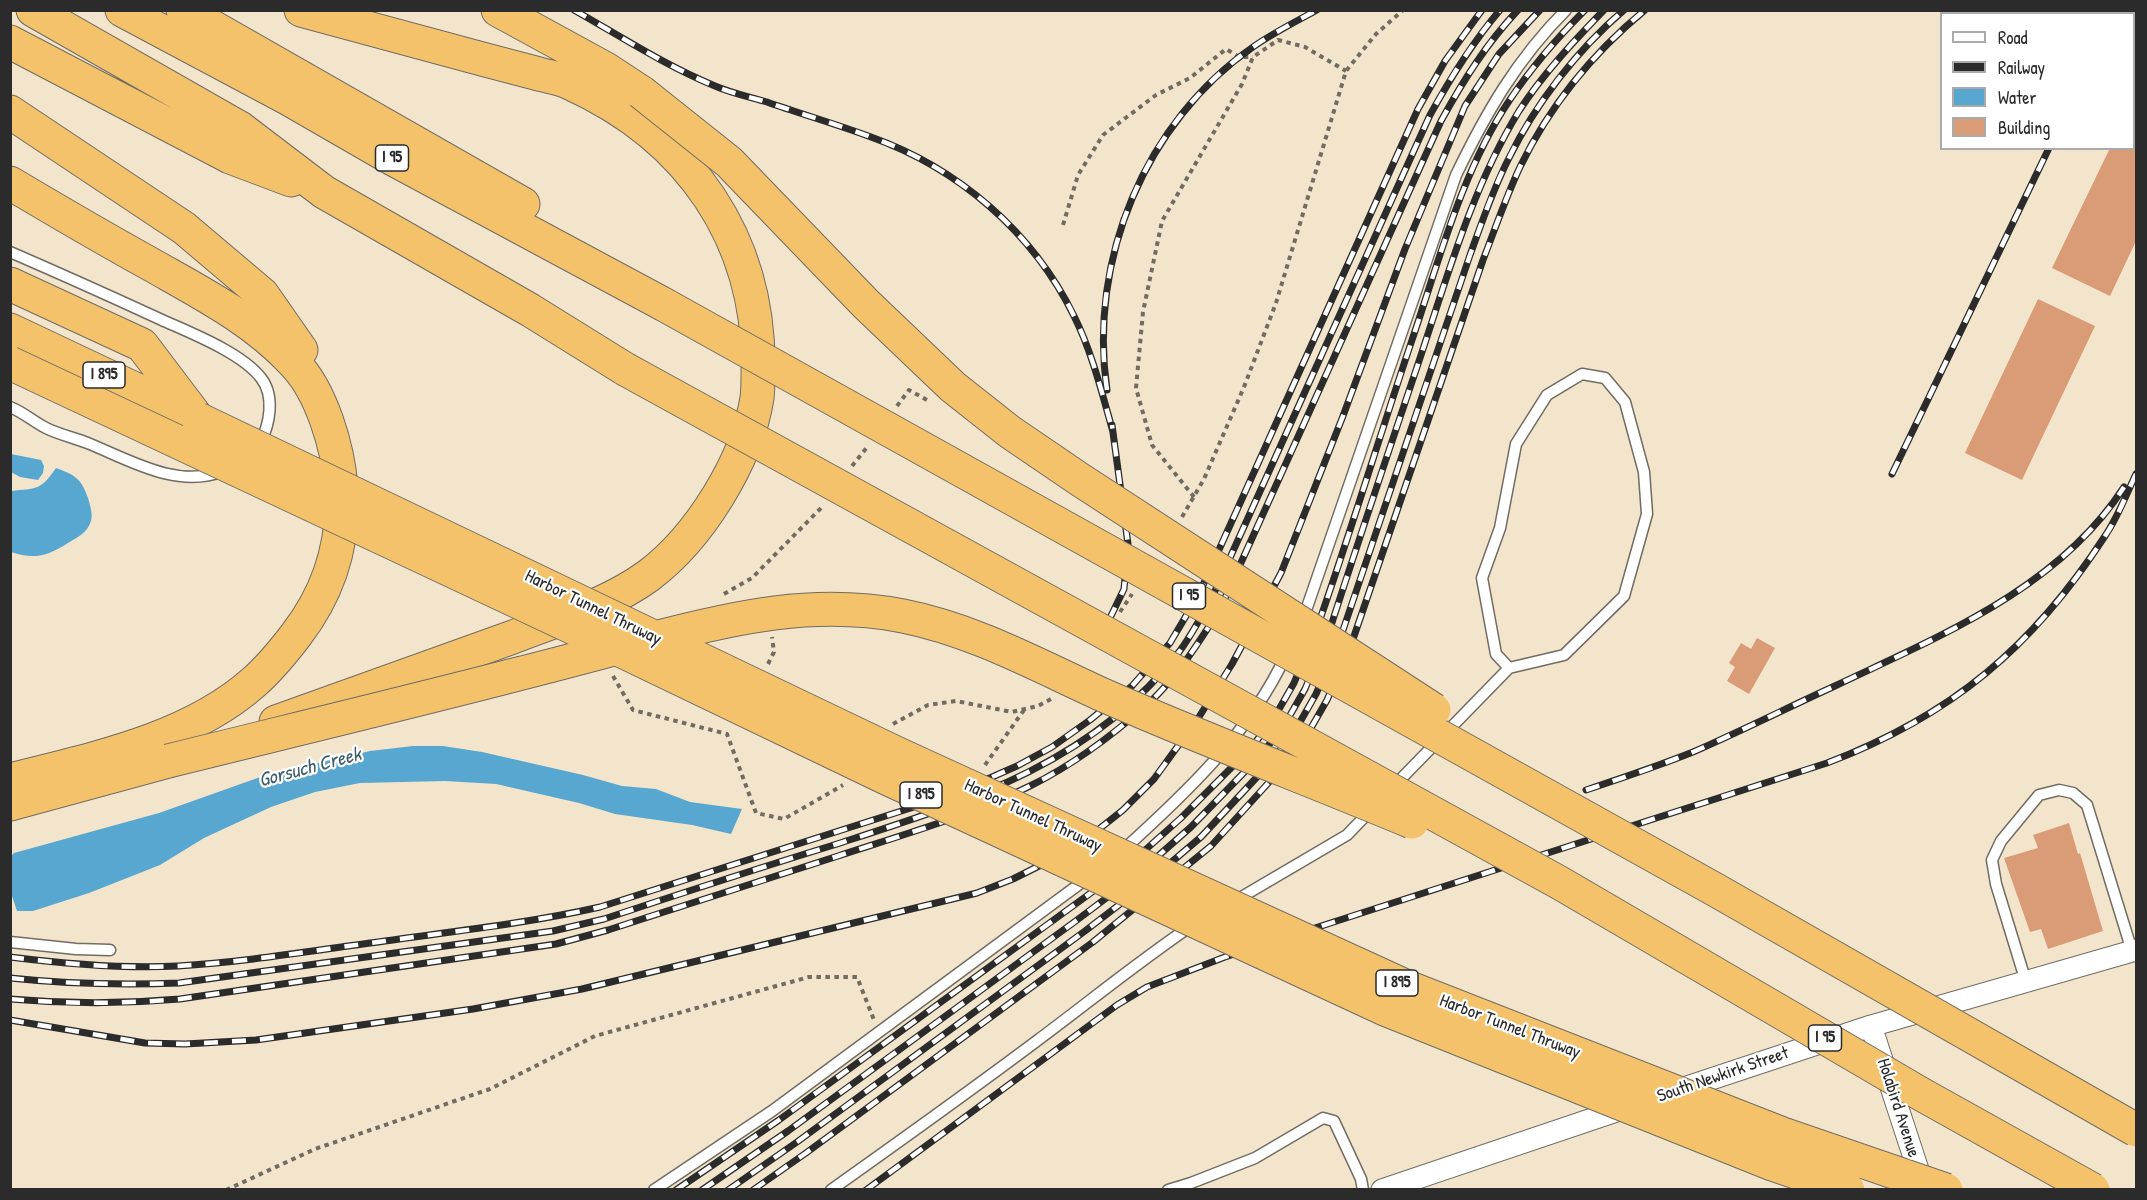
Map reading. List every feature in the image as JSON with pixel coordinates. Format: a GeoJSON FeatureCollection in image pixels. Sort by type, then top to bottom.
{"type":"FeatureCollection","features":[{"type":"Feature","properties":{"kind":"highway","name":"I 95"},"geometry":{"type":"LineString","coordinates":[[33,10],[240,128],[324,192],[531,310],[626,369],[1560,882],[1921,1094],[2092,1190]]}},
{"type":"Feature","properties":{"kind":"highway","name":"I 95"},"geometry":{"type":"LineString","coordinates":[[122,10],[663,304],[1714,889],[2136,1130]]}},
{"type":"Feature","properties":{"kind":"highway","name":"I 95"},"geometry":{"type":"LineString","coordinates":[[183,10],[526,206],[663,304]]}},
{"type":"Feature","properties":{"kind":"highway"},"geometry":{"type":"LineString","coordinates":[[168,761],[502,641],[620,595],[650,574],[675,552],[710,509],[729,474],[749,428],[757,397],[759,345],[753,304],[742,264],[729,230],[707,191],[663,142],[626,115],[568,82],[302,10]]}},
{"type":"Feature","properties":{"kind":"highway"},"geometry":{"type":"LineString","coordinates":[[498,10],[606,69],[641,92],[729,162],[866,304],[945,380],[1010,432],[1462,729],[1714,889]]}},
{"type":"Feature","properties":{"kind":"highway","name":"I 95"},"geometry":{"type":"LineString","coordinates":[[10,42],[230,156],[324,192]]}},
{"type":"Feature","properties":{"kind":"highway"},"geometry":{"type":"LineString","coordinates":[[10,112],[184,228],[262,294],[309,360],[318,400],[333,440],[340,479],[342,510],[338,548],[327,586],[306,622],[282,653],[253,683],[224,705],[188,724],[117,752],[10,780]]}},
{"type":"Feature","properties":{"kind":"highway"},"geometry":{"type":"LineString","coordinates":[[12,189],[234,312],[270,338],[297,366],[318,400]]}},
{"type":"Feature","properties":{"kind":"highway"},"geometry":{"type":"LineString","coordinates":[[10,284],[142,345],[198,419]]}},
{"type":"Feature","properties":{"kind":"highway","name":"Harbor Tunnel Thruway"},"geometry":{"type":"LineString","coordinates":[[10,330],[897,754],[1405,986],[1784,1134],[1946,1190]]}},
{"type":"Feature","properties":{"kind":"highway","name":"Harbor Tunnel Thruway"},"geometry":{"type":"LineString","coordinates":[[10,363],[595,638],[884,777],[1387,1010],[1772,1164],[1848,1190]]}},
{"type":"Feature","properties":{"kind":"highway"},"geometry":{"type":"LineString","coordinates":[[10,804],[168,761],[516,675],[719,621],[804,609],[853,611],[900,616],[948,627],[990,642],[1105,696],[1560,882]]}},
{"type":"Feature","properties":{"kind":"street","name":"South Newkirk Street"},"geometry":{"type":"LineString","coordinates":[[1382,1190],[1871,1026],[2134,951]]}},
{"type":"Feature","properties":{"kind":"street","name":"Holabird Avenue"},"geometry":{"type":"LineString","coordinates":[[1871,1026],[1924,1190]]}},
{"type":"Feature","properties":{"kind":"lane"},"geometry":{"type":"LineString","coordinates":[[654,1190],[772,1111],[1115,857],[1170,808],[1235,737],[1277,674],[1304,616],[1456,175],[1498,94],[1525,56],[1566,10]]}},
{"type":"Feature","properties":{"kind":"lane"},"geometry":{"type":"LineString","coordinates":[[10,252],[183,330],[244,362],[261,379],[270,400],[263,438],[251,457],[210,476],[176,475],[148,469],[45,428],[10,406]]}},
{"type":"Feature","properties":{"kind":"lane"},"geometry":{"type":"LineString","coordinates":[[831,1190],[1039,1040],[1156,950],[1192,926],[1347,835],[1509,668],[1564,655],[1624,596],[1647,514],[1644,472],[1625,402],[1605,378],[1582,374],[1546,395],[1516,444],[1500,528],[1482,578],[1496,654],[1509,668]]}},
{"type":"Feature","properties":{"kind":"lane"},"geometry":{"type":"LineString","coordinates":[[2026,982],[1996,884],[1992,860],[2001,841],[2039,795],[2059,790],[2073,793],[2087,805],[2134,951]]}},
{"type":"Feature","properties":{"kind":"lane"},"geometry":{"type":"LineString","coordinates":[[10,942],[110,950]]}},
{"type":"Feature","properties":{"kind":"lane"},"geometry":{"type":"LineString","coordinates":[[1168,1190],[1255,1158],[1323,1118],[1334,1121],[1361,1179],[1363,1190]]}},
{"type":"Feature","properties":{"kind":"path"},"geometry":{"type":"LineString","coordinates":[[1179,520],[1204,480],[1244,387],[1276,303],[1346,70],[1377,34],[1403,10]]}},
{"type":"Feature","properties":{"kind":"path"},"geometry":{"type":"LineString","coordinates":[[1194,497],[1152,445],[1136,388],[1143,312],[1162,221],[1242,84],[1253,57],[1278,40],[1305,47],[1346,70]]}},
{"type":"Feature","properties":{"kind":"path"},"geometry":{"type":"LineString","coordinates":[[1063,225],[1078,175],[1103,135],[1156,95],[1190,78],[1226,49],[1239,57],[1253,57]]}},
{"type":"Feature","properties":{"kind":"path"},"geometry":{"type":"LineString","coordinates":[[895,409],[909,390],[930,401]]}},
{"type":"Feature","properties":{"kind":"path"},"geometry":{"type":"LineString","coordinates":[[847,474],[874,437]]}},
{"type":"Feature","properties":{"kind":"path"},"geometry":{"type":"LineString","coordinates":[[717,599],[752,578],[826,502]]}},
{"type":"Feature","properties":{"kind":"path"},"geometry":{"type":"LineString","coordinates":[[1115,620],[1134,590]]}},
{"type":"Feature","properties":{"kind":"path"},"geometry":{"type":"LineString","coordinates":[[609,670],[633,710],[727,735],[756,813],[784,819],[845,783]]}},
{"type":"Feature","properties":{"kind":"path"},"geometry":{"type":"LineString","coordinates":[[887,731],[894,722],[928,705],[956,701],[1012,712],[1038,706],[1059,695]]}},
{"type":"Feature","properties":{"kind":"path"},"geometry":{"type":"LineString","coordinates":[[985,765],[1025,709]]}},
{"type":"Feature","properties":{"kind":"path"},"geometry":{"type":"LineString","coordinates":[[226,1190],[315,1149],[490,1089],[595,1036],[809,977],[857,977],[879,1032]]}},
{"type":"Feature","properties":{"kind":"water"},"geometry":{"type":"Polygon","coordinates":[[[11,454],[41,460],[44,466],[43,473],[38,480],[20,477],[11,472],[11,454]]]}},
{"type":"Feature","properties":{"kind":"water"},"geometry":{"type":"Polygon","coordinates":[[[56,468],[73,475],[83,486],[91,510],[92,518],[89,525],[79,537],[47,554],[27,556],[11,552],[11,491],[42,485],[56,468]]]}},
{"type":"Feature","properties":{"kind":"water","name":"Gorsuch Creek"},"geometry":{"type":"Polygon","coordinates":[[[413,746],[443,746],[482,752],[622,786],[656,789],[690,802],[742,809],[731,834],[692,825],[615,814],[579,803],[496,784],[445,781],[360,783],[315,792],[271,807],[204,838],[160,865],[89,893],[33,911],[17,911],[11,893],[11,856],[14,853],[159,813],[266,775],[370,751],[413,746]]]}},
{"type":"Feature","properties":{"kind":"building"},"geometry":{"type":"Polygon","coordinates":[[[2136,148],[2136,241],[2110,296],[2052,268],[2109,150],[2135,150],[2136,148]]]}},
{"type":"Feature","properties":{"kind":"building"},"geometry":{"type":"Polygon","coordinates":[[[2038,299],[2095,326],[2022,480],[1965,453],[2038,299]]]}},
{"type":"Feature","properties":{"kind":"building"},"geometry":{"type":"Polygon","coordinates":[[[1757,638],[1775,648],[1749,694],[1727,681],[1735,667],[1729,663],[1741,643],[1751,649],[1757,638]]]}},
{"type":"Feature","properties":{"kind":"building"},"geometry":{"type":"Polygon","coordinates":[[[2069,823],[2103,931],[2048,949],[2041,929],[2030,932],[2004,858],[2038,848],[2033,835],[2069,823]]]}},
{"type":"Feature","properties":{"kind":"railway"},"geometry":{"type":"LineString","coordinates":[[574,10],[697,78],[727,91],[871,137],[934,166],[963,185],[1015,231],[1057,285],[1086,344],[1113,432]]}},
{"type":"Feature","properties":{"kind":"railway"},"geometry":{"type":"LineString","coordinates":[[1107,390],[1103,341],[1107,292],[1116,244],[1132,198],[1154,154],[1182,114],[1215,78],[1253,47],[1317,10]]}},
{"type":"Feature","properties":{"kind":"railway"},"geometry":{"type":"LineString","coordinates":[[10,957],[115,966],[157,967],[204,964],[466,930],[573,913],[600,907],[917,806],[967,788],[1017,766],[1052,747],[1132,686],[1170,643],[1199,594],[1418,109],[1445,61],[1482,10]]}},
{"type":"Feature","properties":{"kind":"railway"},"geometry":{"type":"LineString","coordinates":[[10,978],[94,984],[179,983],[553,931],[604,919],[933,812],[1024,774],[1067,751],[1107,723],[1145,691],[1179,652],[1210,602],[1430,115],[1462,61],[1500,10]]}},
{"type":"Feature","properties":{"kind":"railway"},"geometry":{"type":"LineString","coordinates":[[10,999],[95,1003],[180,999],[556,944],[608,930],[959,816],[1030,786],[1077,759],[1121,727],[1160,693],[1188,658],[1220,609],[1441,121],[1476,63],[1518,10]]}},
{"type":"Feature","properties":{"kind":"railway"},"geometry":{"type":"LineString","coordinates":[[10,1020],[145,1043],[185,1044],[256,1040],[473,1009],[582,989],[977,893],[1013,879],[1089,837],[1123,810],[1154,779],[1199,717],[1232,664],[1281,573],[1405,249],[1465,106],[1499,54],[1540,10]]}},
{"type":"Feature","properties":{"kind":"railway"},"geometry":{"type":"LineString","coordinates":[[676,1190],[779,1120],[1125,868],[1181,818],[1251,748],[1274,718],[1294,683],[1318,625],[1442,248],[1478,157],[1492,128],[1517,89],[1564,31],[1585,10]]}},
{"type":"Feature","properties":{"kind":"railway"},"geometry":{"type":"LineString","coordinates":[[702,1190],[788,1131],[1133,878],[1191,827],[1261,755],[1285,724],[1305,689],[1329,632],[1448,273],[1486,173],[1528,97],[1604,10]]}},
{"type":"Feature","properties":{"kind":"railway"},"geometry":{"type":"LineString","coordinates":[[728,1190],[797,1142],[1141,888],[1201,837],[1271,762],[1296,729],[1316,694],[1340,639],[1470,255],[1503,170],[1532,117],[1559,78],[1590,42],[1624,10]]}},
{"type":"Feature","properties":{"kind":"railway"},"geometry":{"type":"LineString","coordinates":[[753,1190],[1093,942],[1211,846],[1281,769],[1307,735],[1327,700],[1351,645],[1483,260],[1520,167],[1544,123],[1574,82],[1608,44],[1645,10]]}},
{"type":"Feature","properties":{"kind":"railway"},"geometry":{"type":"LineString","coordinates":[[1892,474],[2048,150]]}},
{"type":"Feature","properties":{"kind":"railway"},"geometry":{"type":"LineString","coordinates":[[1109,620],[1124,589],[1128,544],[1112,425]]}},
{"type":"Feature","properties":{"kind":"railway"},"geometry":{"type":"LineString","coordinates":[[866,1190],[1117,1005],[1147,987],[1225,957],[1827,763],[1913,723],[1986,674],[2049,612],[2110,529],[2136,474]]}},
{"type":"Feature","properties":{"kind":"railway"},"geometry":{"type":"LineString","coordinates":[[1586,790],[1693,752],[1729,736],[1916,648],[1995,606],[2066,554],[2097,522],[2124,487]]}}]}
